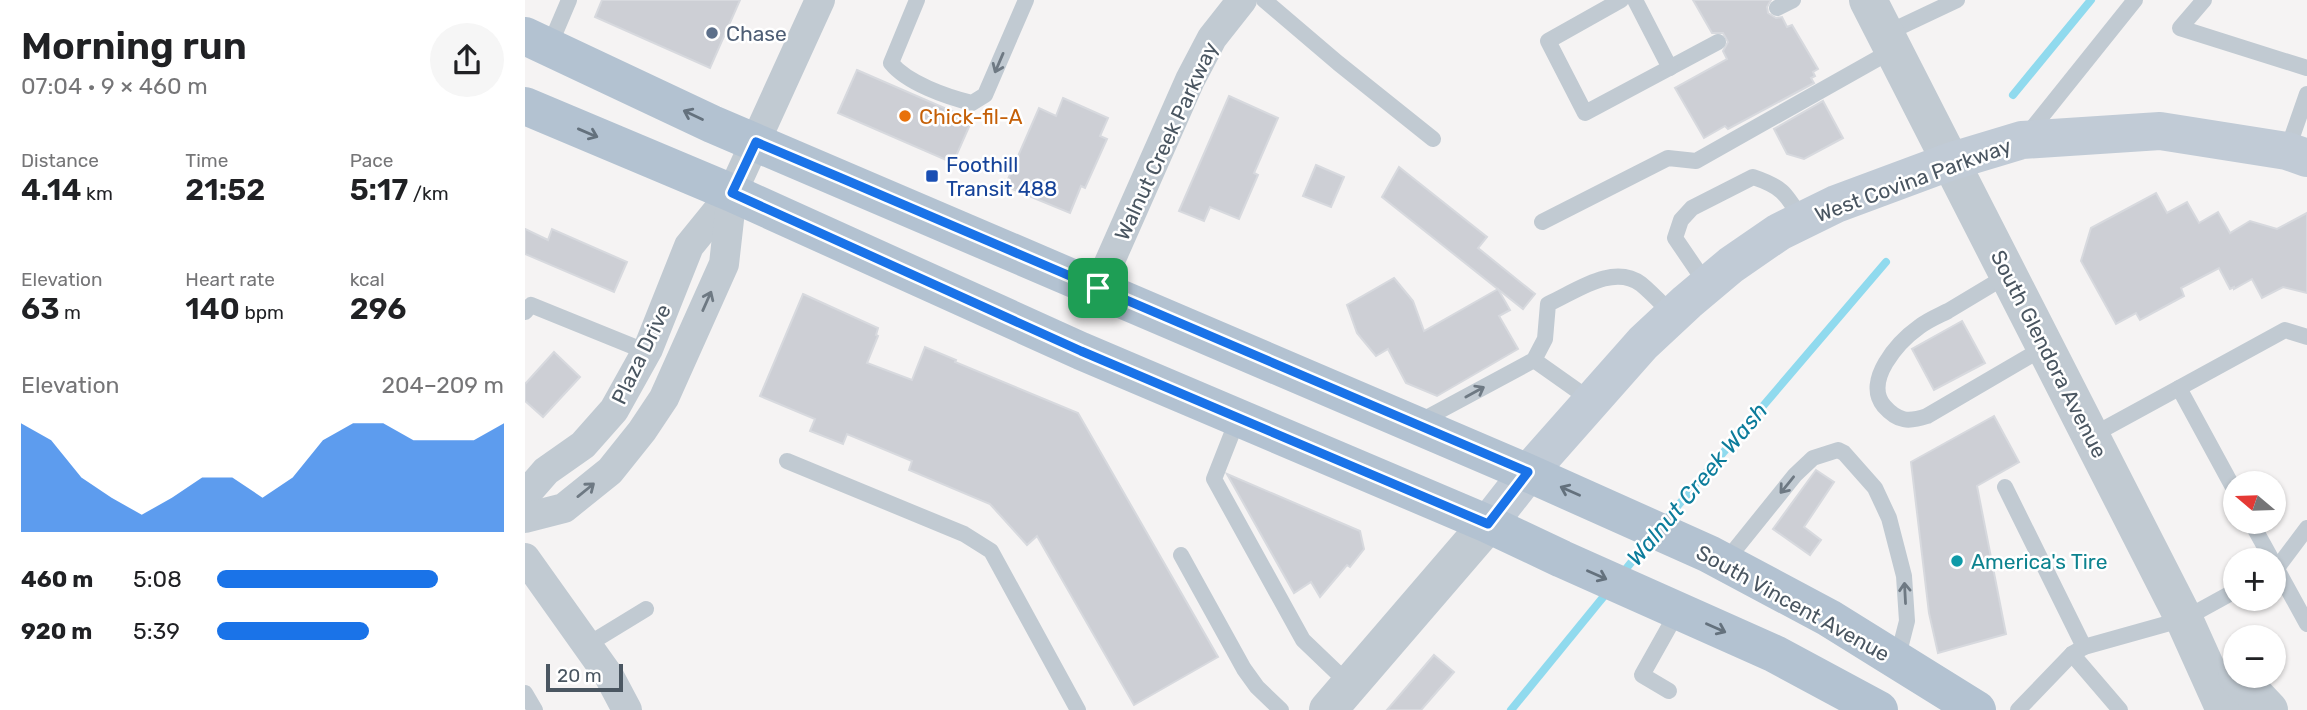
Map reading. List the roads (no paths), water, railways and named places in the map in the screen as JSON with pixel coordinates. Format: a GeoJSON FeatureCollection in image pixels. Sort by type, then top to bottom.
{"type":"FeatureCollection","features":[{"type":"Feature","properties":{"kind":"main road","name":"South Vincent Avenue"},"geometry":{"type":"LineString","coordinates":[[537,42],[756,142],[1528,472],[1674,538],[1829,618],[1977,710]]}},
{"type":"Feature","properties":{"kind":"main road"},"geometry":{"type":"LineString","coordinates":[[525,106],[732,193],[1081,351],[1488,524],[1775,654],[1878,710]]}},
{"type":"Feature","properties":{"kind":"main road","name":"West Covina Parkway"},"geometry":{"type":"LineString","coordinates":[[1488,524],[1528,472],[1643,343],[1673,315],[1731,265],[1779,232],[1836,204],[1949,162],[2022,140],[2159,131],[2297,154]]}},
{"type":"Feature","properties":{"kind":"street"},"geometry":{"type":"LineString","coordinates":[[525,518],[564,508],[610,471],[664,398],[724,264],[732,193],[820,0]]}},
{"type":"Feature","properties":{"kind":"street","name":"Walnut Creek Parkway"},"geometry":{"type":"LineString","coordinates":[[1098,288],[1190,80],[1212,38],[1242,0]]}},
{"type":"Feature","properties":{"kind":"street","name":"South Glendora Avenue"},"geometry":{"type":"LineString","coordinates":[[1868,0],[2184,619],[2225,710]]}},
{"type":"Feature","properties":{"kind":"street","name":"Plaza Drive"},"geometry":{"type":"LineString","coordinates":[[525,495],[546,471],[583,444],[614,410],[647,352],[689,246],[732,193]]}},
{"type":"Feature","properties":{"kind":"street","name":"West Covina Parkway"},"geometry":{"type":"LineString","coordinates":[[1339,697],[1488,524]]}},
{"type":"Feature","properties":{"kind":"street"},"geometry":{"type":"LineString","coordinates":[[525,558],[609,676],[627,710]]}},
{"type":"Feature","properties":{"kind":"street"},"geometry":{"type":"LineString","coordinates":[[2184,619],[2223,660]]}},
{"type":"Feature","properties":{"kind":"street"},"geometry":{"type":"LineString","coordinates":[[2249,688],[2269,710]]}},
{"type":"Feature","properties":{"kind":"lane"},"geometry":{"type":"LineString","coordinates":[[537,42],[569,0]]}},
{"type":"Feature","properties":{"kind":"lane"},"geometry":{"type":"LineString","coordinates":[[917,0],[891,63],[899,73],[953,99],[972,103],[985,96],[1026,0]]}},
{"type":"Feature","properties":{"kind":"lane"},"geometry":{"type":"LineString","coordinates":[[1264,0],[1433,139]]}},
{"type":"Feature","properties":{"kind":"lane"},"geometry":{"type":"LineString","coordinates":[[1621,0],[1548,41],[1585,113],[1718,42]]}},
{"type":"Feature","properties":{"kind":"lane"},"geometry":{"type":"LineString","coordinates":[[1635,0],[1670,68]]}},
{"type":"Feature","properties":{"kind":"lane"},"geometry":{"type":"LineString","coordinates":[[1777,8],[1793,0]]}},
{"type":"Feature","properties":{"kind":"lane"},"geometry":{"type":"LineString","coordinates":[[1542,222],[1668,158],[1696,161],[1957,0]]}},
{"type":"Feature","properties":{"kind":"lane"},"geometry":{"type":"LineString","coordinates":[[2022,140],[2135,0]]}},
{"type":"Feature","properties":{"kind":"lane"},"geometry":{"type":"LineString","coordinates":[[2204,0],[2180,27],[2307,68]]}},
{"type":"Feature","properties":{"kind":"lane"},"geometry":{"type":"LineString","coordinates":[[2297,154],[2307,94]]}},
{"type":"Feature","properties":{"kind":"lane"},"geometry":{"type":"LineString","coordinates":[[1707,285],[1675,238],[1681,220],[1692,208],[1753,177],[1772,183],[1786,194],[1802,220]]}},
{"type":"Feature","properties":{"kind":"lane"},"geometry":{"type":"LineString","coordinates":[[2008,275],[1919,327],[1893,353],[1879,373],[1876,386],[1882,404],[1897,419],[1910,421],[1927,416],[2045,347]]}},
{"type":"Feature","properties":{"kind":"lane"},"geometry":{"type":"LineString","coordinates":[[1416,424],[1534,360],[1545,339],[1548,304],[1608,276],[1627,276],[1640,284],[1673,315]]}},
{"type":"Feature","properties":{"kind":"lane"},"geometry":{"type":"LineString","coordinates":[[525,312],[531,305],[647,352]]}},
{"type":"Feature","properties":{"kind":"lane"},"geometry":{"type":"LineString","coordinates":[[2091,436],[2285,330],[2307,337]]}},
{"type":"Feature","properties":{"kind":"lane"},"geometry":{"type":"LineString","coordinates":[[1534,360],[1592,401]]}},
{"type":"Feature","properties":{"kind":"lane"},"geometry":{"type":"LineString","coordinates":[[2179,388],[2224,471]]}},
{"type":"Feature","properties":{"kind":"lane"},"geometry":{"type":"LineString","coordinates":[[1238,418],[1214,479],[1303,640],[1339,697]]}},
{"type":"Feature","properties":{"kind":"lane"},"geometry":{"type":"LineString","coordinates":[[1725,562],[1795,475],[1813,458],[1838,450],[1844,453],[1875,488],[1889,519],[1904,576],[1907,621],[1897,660]]}},
{"type":"Feature","properties":{"kind":"lane"},"geometry":{"type":"LineString","coordinates":[[787,461],[964,534],[991,551],[1078,710]]}},
{"type":"Feature","properties":{"kind":"lane"},"geometry":{"type":"LineString","coordinates":[[2005,487],[2078,651],[2120,710]]}},
{"type":"Feature","properties":{"kind":"lane"},"geometry":{"type":"LineString","coordinates":[[2286,552],[2307,528]]}},
{"type":"Feature","properties":{"kind":"lane"},"geometry":{"type":"LineString","coordinates":[[1181,555],[1244,669],[1257,687],[1281,710]]}},
{"type":"Feature","properties":{"kind":"lane"},"geometry":{"type":"LineString","coordinates":[[2286,586],[2307,624]]}},
{"type":"Feature","properties":{"kind":"lane"},"geometry":{"type":"LineString","coordinates":[[2018,710],[2078,651],[2184,619],[2223,598]]}},
{"type":"Feature","properties":{"kind":"lane"},"geometry":{"type":"LineString","coordinates":[[587,645],[646,609]]}},
{"type":"Feature","properties":{"kind":"lane"},"geometry":{"type":"LineString","coordinates":[[1669,691],[1642,675],[1678,611]]}},
{"type":"Feature","properties":{"kind":"lane"},"geometry":{"type":"LineString","coordinates":[[525,693],[535,710]]}},
{"type":"Feature","properties":{"kind":"waterway","name":"Walnut Creek Wash"},"geometry":{"type":"LineString","coordinates":[[2013,95],[2091,0]]}},
{"type":"Feature","properties":{"kind":"waterway","name":"Walnut Creek Wash"},"geometry":{"type":"LineString","coordinates":[[1663,523],[1886,262]]}},
{"type":"Feature","properties":{"kind":"waterway","name":"Walnut Creek Wash"},"geometry":{"type":"LineString","coordinates":[[1621,575],[1651,538]]}},
{"type":"Feature","properties":{"kind":"waterway","name":"Walnut Creek Wash"},"geometry":{"type":"LineString","coordinates":[[1511,710],[1609,590]]}},
{"type":"Feature","properties":{"kind":"place","name":"Chase"},"geometry":{"type":"Point","coordinates":[712,33]}},
{"type":"Feature","properties":{"kind":"place","name":"Chick-fil-A"},"geometry":{"type":"Point","coordinates":[905,116]}},
{"type":"Feature","properties":{"kind":"place","name":"Foothill Transit 488"},"geometry":{"type":"Point","coordinates":[932,176]}},
{"type":"Feature","properties":{"kind":"place","name":"America's Tire"},"geometry":{"type":"Point","coordinates":[1957,561]}}]}
